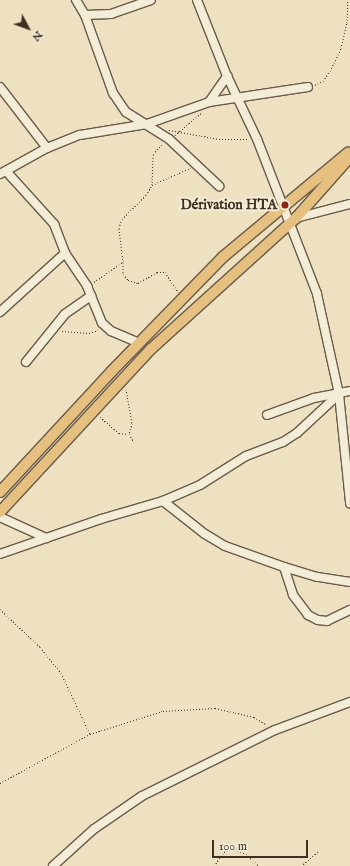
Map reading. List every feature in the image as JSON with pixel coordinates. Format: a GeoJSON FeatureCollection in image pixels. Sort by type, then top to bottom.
{"type":"FeatureCollection","features":[{"type":"Feature","properties":{"kind":"main road"},"geometry":{"type":"LineString","coordinates":[[0,492],[112,371],[223,257],[282,210],[350,152]]}},
{"type":"Feature","properties":{"kind":"main road"},"geometry":{"type":"LineString","coordinates":[[0,512],[165,335],[292,220],[350,157]]}},
{"type":"Feature","properties":{"kind":"street"},"geometry":{"type":"LineString","coordinates":[[76,0],[85,15],[117,100],[126,112],[148,124],[169,139],[219,186]]}},
{"type":"Feature","properties":{"kind":"street"},"geometry":{"type":"LineString","coordinates":[[85,15],[111,14],[151,0]]}},
{"type":"Feature","properties":{"kind":"street"},"geometry":{"type":"LineString","coordinates":[[197,0],[227,76],[257,139],[282,210],[292,220],[317,294],[339,394],[350,503]]}},
{"type":"Feature","properties":{"kind":"street"},"geometry":{"type":"LineString","coordinates":[[209,102],[227,76]]}},
{"type":"Feature","properties":{"kind":"street"},"geometry":{"type":"LineString","coordinates":[[0,87],[47,148]]}},
{"type":"Feature","properties":{"kind":"street"},"geometry":{"type":"LineString","coordinates":[[139,344],[105,327],[86,286],[65,253],[60,234],[51,220],[2,172],[47,148],[80,135],[148,124],[209,102],[239,99],[308,87]]}},
{"type":"Feature","properties":{"kind":"street"},"geometry":{"type":"LineString","coordinates":[[292,220],[350,204]]}},
{"type":"Feature","properties":{"kind":"street"},"geometry":{"type":"LineString","coordinates":[[0,312],[65,253]]}},
{"type":"Feature","properties":{"kind":"street"},"geometry":{"type":"LineString","coordinates":[[26,362],[70,310],[91,296]]}},
{"type":"Feature","properties":{"kind":"street"},"geometry":{"type":"LineString","coordinates":[[154,328],[165,335]]}},
{"type":"Feature","properties":{"kind":"street"},"geometry":{"type":"LineString","coordinates":[[112,371],[125,377]]}},
{"type":"Feature","properties":{"kind":"street"},"geometry":{"type":"LineString","coordinates":[[267,415],[314,398],[350,391]]}},
{"type":"Feature","properties":{"kind":"street"},"geometry":{"type":"LineString","coordinates":[[0,554],[101,519],[163,502],[200,485],[246,456],[283,442],[297,433],[339,394]]}},
{"type":"Feature","properties":{"kind":"street"},"geometry":{"type":"LineString","coordinates":[[163,502],[205,534],[225,546],[317,578],[350,582]]}},
{"type":"Feature","properties":{"kind":"street"},"geometry":{"type":"LineString","coordinates":[[0,517],[46,538]]}},
{"type":"Feature","properties":{"kind":"street"},"geometry":{"type":"LineString","coordinates":[[284,567],[293,595],[308,615],[318,620],[327,620],[350,610]]}},
{"type":"Feature","properties":{"kind":"street"},"geometry":{"type":"LineString","coordinates":[[53,866],[94,829],[142,796],[275,730],[350,702]]}},
{"type":"Feature","properties":{"kind":"path"},"geometry":{"type":"LineString","coordinates":[[308,87],[323,81],[330,71],[341,48],[347,23],[348,0]]}},
{"type":"Feature","properties":{"kind":"path"},"geometry":{"type":"LineString","coordinates":[[168,130],[220,139],[257,139]]}},
{"type":"Feature","properties":{"kind":"path"},"geometry":{"type":"LineString","coordinates":[[182,300],[165,272],[158,272],[138,283],[128,280],[123,274],[119,228],[122,219],[152,185],[196,165]]}},
{"type":"Feature","properties":{"kind":"path"},"geometry":{"type":"LineString","coordinates":[[86,286],[123,262]]}},
{"type":"Feature","properties":{"kind":"path"},"geometry":{"type":"LineString","coordinates":[[53,329],[89,333],[105,327]]}},
{"type":"Feature","properties":{"kind":"path"},"geometry":{"type":"LineString","coordinates":[[125,377],[132,423],[129,434],[134,442]]}},
{"type":"Feature","properties":{"kind":"path"},"geometry":{"type":"LineString","coordinates":[[97,416],[103,417],[118,433],[129,434]]}},
{"type":"Feature","properties":{"kind":"path"},"geometry":{"type":"LineString","coordinates":[[0,609],[40,647],[61,672],[90,734]]}},
{"type":"Feature","properties":{"kind":"path"},"geometry":{"type":"LineString","coordinates":[[0,783],[90,734],[163,711],[191,708],[235,711],[254,717],[275,730]]}},
{"type":"Feature","properties":{"kind":"path"},"geometry":{"type":"LineString","coordinates":[[214,866],[224,852],[232,848],[246,854],[259,866]]}},
{"type":"Feature","properties":{"kind":"path"},"geometry":{"type":"LineString","coordinates":[[301,866],[318,851]]}},
{"type":"Feature","properties":{"kind":"place","name":"Dérivation HTA"},"geometry":{"type":"Point","coordinates":[285,205]}}]}
